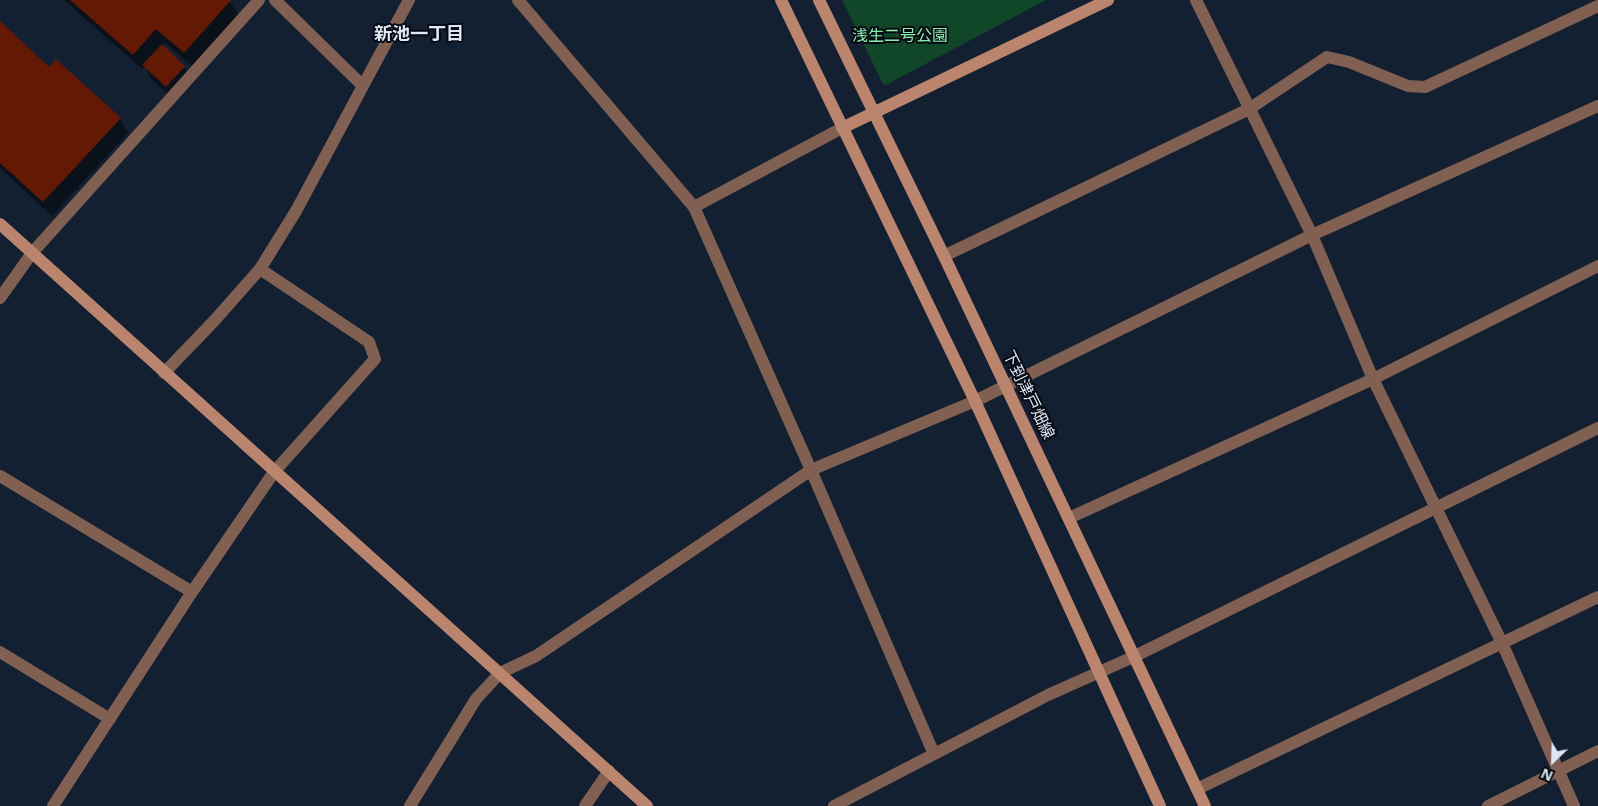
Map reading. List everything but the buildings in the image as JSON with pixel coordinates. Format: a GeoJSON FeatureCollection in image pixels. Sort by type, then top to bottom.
{"type":"FeatureCollection","features":[{"type":"Feature","properties":{"kind":"main road"},"geometry":{"type":"LineString","coordinates":[[781,0],[975,401],[1160,806]]}},
{"type":"Feature","properties":{"kind":"main road","name":"下到津戸畑線"},"geometry":{"type":"LineString","coordinates":[[819,0],[944,256],[1205,806]]}},
{"type":"Feature","properties":{"kind":"main road"},"geometry":{"type":"LineString","coordinates":[[842,128],[1108,0]]}},
{"type":"Feature","properties":{"kind":"main road"},"geometry":{"type":"LineString","coordinates":[[0,224],[274,472],[609,770],[646,806]]}},
{"type":"Feature","properties":{"kind":"street"},"geometry":{"type":"LineString","coordinates":[[0,298],[32,253],[259,0]]}},
{"type":"Feature","properties":{"kind":"street"},"geometry":{"type":"LineString","coordinates":[[275,0],[363,86]]}},
{"type":"Feature","properties":{"kind":"street"},"geometry":{"type":"LineString","coordinates":[[164,373],[260,269],[296,211],[408,0]]}},
{"type":"Feature","properties":{"kind":"street"},"geometry":{"type":"LineString","coordinates":[[518,0],[694,207],[934,754]]}},
{"type":"Feature","properties":{"kind":"street"},"geometry":{"type":"LineString","coordinates":[[1196,0],[1312,236],[1373,379],[1502,643],[1574,806]]}},
{"type":"Feature","properties":{"kind":"street"},"geometry":{"type":"LineString","coordinates":[[944,256],[1249,109],[1326,57],[1349,62],[1408,86],[1425,86],[1598,6]]}},
{"type":"Feature","properties":{"kind":"street"},"geometry":{"type":"LineString","coordinates":[[410,806],[476,699],[500,673],[536,656],[811,470],[1006,387],[1312,236],[1598,106]]}},
{"type":"Feature","properties":{"kind":"street"},"geometry":{"type":"LineString","coordinates":[[694,207],[842,128]]}},
{"type":"Feature","properties":{"kind":"street"},"geometry":{"type":"LineString","coordinates":[[1069,518],[1373,379],[1598,266]]}},
{"type":"Feature","properties":{"kind":"street"},"geometry":{"type":"LineString","coordinates":[[53,806],[192,592],[274,472],[375,359],[369,342],[260,269]]}},
{"type":"Feature","properties":{"kind":"street"},"geometry":{"type":"LineString","coordinates":[[834,806],[1048,695],[1133,656],[1598,428]]}},
{"type":"Feature","properties":{"kind":"street"},"geometry":{"type":"LineString","coordinates":[[0,476],[192,592]]}},
{"type":"Feature","properties":{"kind":"street"},"geometry":{"type":"LineString","coordinates":[[1197,789],[1598,597]]}},
{"type":"Feature","properties":{"kind":"street"},"geometry":{"type":"LineString","coordinates":[[0,652],[110,719]]}},
{"type":"Feature","properties":{"kind":"street"},"geometry":{"type":"LineString","coordinates":[[1488,806],[1598,751]]}},
{"type":"Feature","properties":{"kind":"street"},"geometry":{"type":"LineString","coordinates":[[585,806],[609,770]]}},
{"type":"Feature","properties":{"kind":"green space","name":"浅生二号公園"},"geometry":{"type":"Polygon","coordinates":[[[842,0],[1046,0],[884,86],[842,0]]]}},
{"type":"Feature","properties":{"kind":"district","name":"新池一丁目"},"geometry":{"type":"Point","coordinates":[419,35]}}]}
